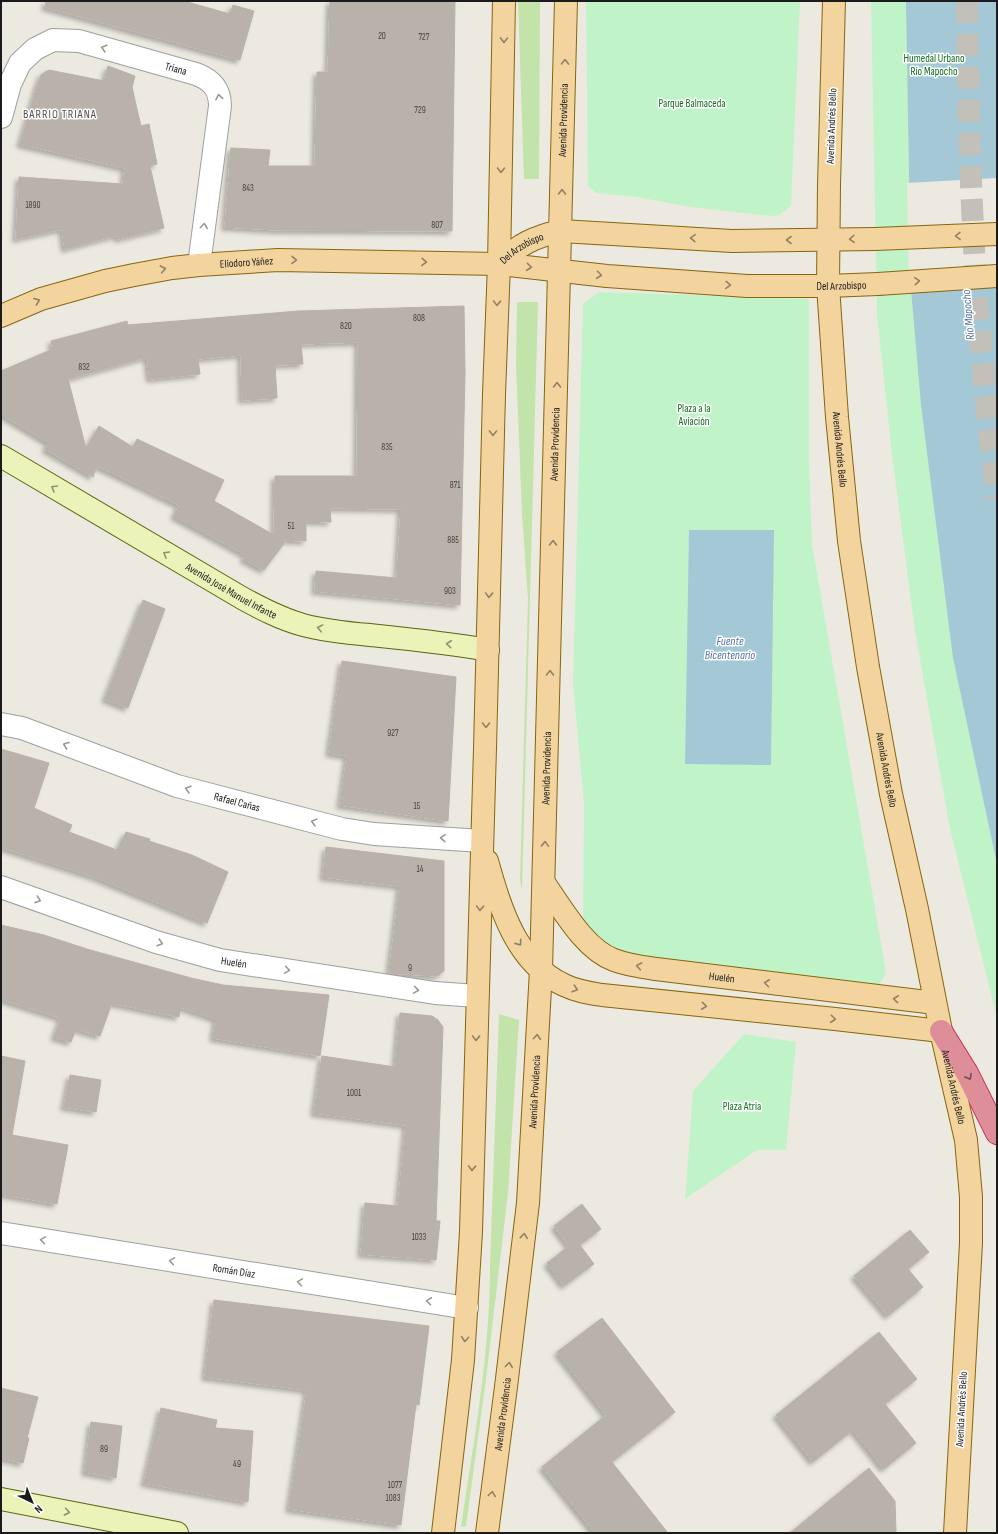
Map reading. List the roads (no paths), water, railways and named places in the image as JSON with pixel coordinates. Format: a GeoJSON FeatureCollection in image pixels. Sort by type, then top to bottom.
{"type":"FeatureCollection","features":[{"type":"Feature","properties":{"kind":"highway"},"geometry":{"type":"LineString","coordinates":[[941,1032],[967,1073],[997,1133]]}},
{"type":"Feature","properties":{"kind":"main road"},"geometry":{"type":"LineString","coordinates":[[443,1533],[463,1360],[471,1232],[494,394],[499,264],[504,1]]}},
{"type":"Feature","properties":{"kind":"main road","name":"Avenida Providencia"},"geometry":{"type":"LineString","coordinates":[[487,1533],[528,1203],[541,970],[566,1]]}},
{"type":"Feature","properties":{"kind":"main road","name":"Avenida Andrés Bello"},"geometry":{"type":"LineString","coordinates":[[834,1],[828,286],[838,425],[849,541],[858,607],[891,794],[917,909],[941,1032],[966,1140],[971,1197],[970,1257],[955,1533]]}},
{"type":"Feature","properties":{"kind":"main road","name":"Del Arzobispo"},"geometry":{"type":"LineString","coordinates":[[499,264],[512,251],[528,241],[544,234],[561,231],[732,241],[875,239],[997,234]]}},
{"type":"Feature","properties":{"kind":"main road","name":"Eliodoro Yáñez"},"geometry":{"type":"LineString","coordinates":[[1,316],[41,299],[105,281],[172,268],[199,265],[278,260],[499,264]]}},
{"type":"Feature","properties":{"kind":"main road","name":"Del Arzobispo"},"geometry":{"type":"LineString","coordinates":[[499,264],[607,276],[715,284],[828,286],[997,276]]}},
{"type":"Feature","properties":{"kind":"main road"},"geometry":{"type":"LineString","coordinates":[[482,841],[494,886],[508,924],[520,945],[541,970],[563,985],[575,990],[595,994],[941,1032]]}},
{"type":"Feature","properties":{"kind":"main road","name":"Huelén"},"geometry":{"type":"LineString","coordinates":[[544,883],[582,937],[596,950],[613,960],[656,969],[935,1003]]}},
{"type":"Feature","properties":{"kind":"street","name":"Triana"},"geometry":{"type":"LineString","coordinates":[[1,116],[10,84],[20,63],[35,48],[54,40],[79,41],[196,74],[210,81],[218,93],[220,106],[199,265]]}},
{"type":"Feature","properties":{"kind":"street","name":"Avenida José Manuel Infante"},"geometry":{"type":"LineString","coordinates":[[1,456],[242,598],[282,618],[330,631],[465,646],[488,650]]}},
{"type":"Feature","properties":{"kind":"street","name":"Rafael Cañas"},"geometry":{"type":"LineString","coordinates":[[1,724],[22,728],[177,786],[342,829],[374,834],[482,841]]}},
{"type":"Feature","properties":{"kind":"street","name":"Huelén"},"geometry":{"type":"LineString","coordinates":[[1,887],[156,942],[220,960],[435,993],[477,996]]}},
{"type":"Feature","properties":{"kind":"street","name":"Román Díaz"},"geometry":{"type":"LineString","coordinates":[[1,1233],[467,1308]]}},
{"type":"Feature","properties":{"kind":"street"},"geometry":{"type":"LineString","coordinates":[[1,1499],[177,1533]]}},
{"type":"Feature","properties":{"kind":"water","name":"Humedal Urbano Río Mapocho"},"geometry":{"type":"Polygon","coordinates":[[[906,1],[997,1],[997,864],[953,658],[921,405],[911,289],[906,1]]]}},
{"type":"Feature","properties":{"kind":"water","name":"Fuente Bicentenario"},"geometry":{"type":"Polygon","coordinates":[[[689,530],[774,530],[771,765],[685,764],[689,530]]]}},
{"type":"Feature","properties":{"kind":"tunnel"},"geometry":{"type":"LineString","coordinates":[[967,1],[970,142],[977,295],[982,363],[997,498]]}},
{"type":"Feature","properties":{"kind":"district","name":"BARRIO TRIANA"},"geometry":{"type":"Point","coordinates":[60,114]}},
{"type":"Feature","properties":{"kind":"park label","name":"Parque Balmaceda"},"geometry":{"type":"Point","coordinates":[692,103]}},
{"type":"Feature","properties":{"kind":"park label","name":"Plaza a la Aviación"},"geometry":{"type":"Point","coordinates":[694,414]}},
{"type":"Feature","properties":{"kind":"park label","name":"Plaza Atria"},"geometry":{"type":"Point","coordinates":[742,1106]}},
{"type":"Feature","properties":{"kind":"water label","name":"Río Mapocho"},"geometry":{"type":"Point","coordinates":[968,315]}}]}
